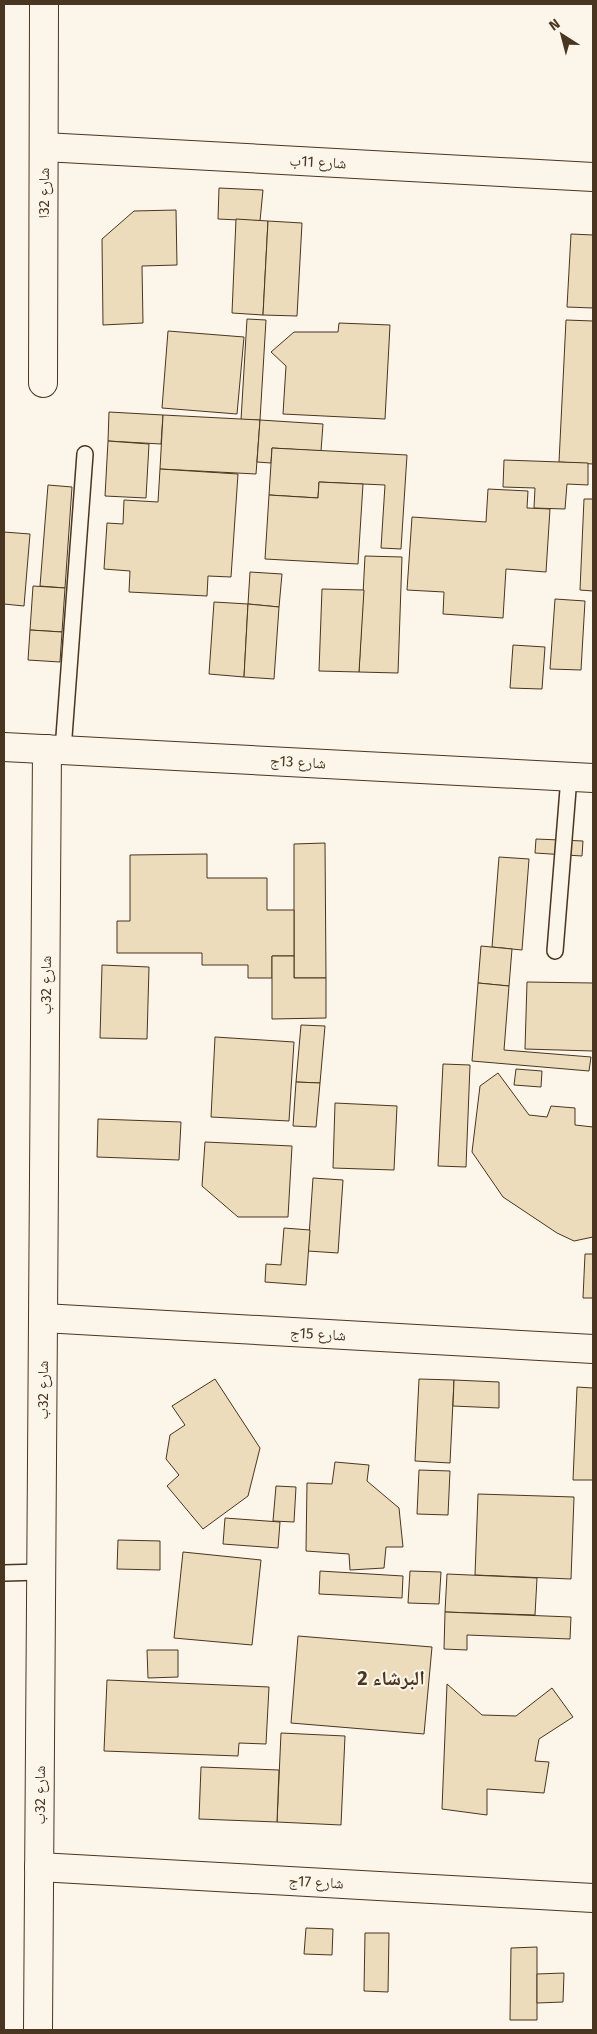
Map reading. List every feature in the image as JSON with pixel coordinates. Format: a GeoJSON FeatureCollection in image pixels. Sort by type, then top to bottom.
{"type":"FeatureCollection","features":[{"type":"Feature","properties":{"kind":"street","name":"شارع 32ا"},"geometry":{"type":"LineString","coordinates":[[43,383],[44,4]]}},
{"type":"Feature","properties":{"kind":"street","name":"شارع 11ب"},"geometry":{"type":"LineString","coordinates":[[44,147],[593,177]]}},
{"type":"Feature","properties":{"kind":"street","name":"شارع 13ج"},"geometry":{"type":"LineString","coordinates":[[4,747],[581,777]]}},
{"type":"Feature","properties":{"kind":"street","name":"شارع 32ب"},"geometry":{"type":"LineString","coordinates":[[38,2030],[43,1318],[55,750]]}},
{"type":"Feature","properties":{"kind":"street","name":"شارع 15ج"},"geometry":{"type":"LineString","coordinates":[[43,1318],[593,1349]]}},
{"type":"Feature","properties":{"kind":"street","name":"شارع 17ج"},"geometry":{"type":"LineString","coordinates":[[39,1866],[593,1898]]}},
{"type":"Feature","properties":{"kind":"lane"},"geometry":{"type":"LineString","coordinates":[[55,750],[85,454]]}},
{"type":"Feature","properties":{"kind":"lane"},"geometry":{"type":"LineString","coordinates":[[555,951],[581,777]]}},
{"type":"Feature","properties":{"kind":"lane"},"geometry":{"type":"LineString","coordinates":[[4,1573],[41,1572]]}},
{"type":"Feature","properties":{"kind":"building"},"geometry":{"type":"Polygon","coordinates":[[[219,188],[263,190],[260,221],[218,219],[219,188]]]}},
{"type":"Feature","properties":{"kind":"building"},"geometry":{"type":"Polygon","coordinates":[[[176,210],[177,265],[142,266],[143,323],[103,325],[102,239],[134,211],[176,210]]]}},
{"type":"Feature","properties":{"kind":"building"},"geometry":{"type":"Polygon","coordinates":[[[236,219],[268,221],[263,315],[232,313],[236,219]]]}},
{"type":"Feature","properties":{"kind":"building"},"geometry":{"type":"Polygon","coordinates":[[[268,221],[302,223],[297,316],[263,315],[268,221]]]}},
{"type":"Feature","properties":{"kind":"building"},"geometry":{"type":"Polygon","coordinates":[[[571,234],[593,235],[593,308],[567,307],[571,234]]]}},
{"type":"Feature","properties":{"kind":"building"},"geometry":{"type":"Polygon","coordinates":[[[247,319],[266,320],[260,420],[241,420],[247,319]]]}},
{"type":"Feature","properties":{"kind":"building"},"geometry":{"type":"Polygon","coordinates":[[[566,320],[593,321],[593,464],[559,462],[566,320]]]}},
{"type":"Feature","properties":{"kind":"building"},"geometry":{"type":"Polygon","coordinates":[[[339,323],[390,325],[385,419],[283,414],[286,366],[271,352],[294,332],[338,332],[339,323]]]}},
{"type":"Feature","properties":{"kind":"building"},"geometry":{"type":"Polygon","coordinates":[[[168,331],[244,337],[237,414],[162,408],[168,331]]]}},
{"type":"Feature","properties":{"kind":"building"},"geometry":{"type":"Polygon","coordinates":[[[109,412],[163,415],[161,444],[108,441],[109,412]]]}},
{"type":"Feature","properties":{"kind":"building"},"geometry":{"type":"Polygon","coordinates":[[[163,415],[260,420],[256,474],[160,469],[163,415]]]}},
{"type":"Feature","properties":{"kind":"building"},"geometry":{"type":"Polygon","coordinates":[[[260,420],[323,424],[321,451],[272,448],[271,463],[257,462],[260,420]]]}},
{"type":"Feature","properties":{"kind":"building"},"geometry":{"type":"Polygon","coordinates":[[[108,441],[149,444],[146,498],[105,496],[108,441]]]}},
{"type":"Feature","properties":{"kind":"building"},"geometry":{"type":"Polygon","coordinates":[[[272,448],[407,455],[401,549],[381,548],[385,485],[319,482],[318,498],[269,495],[272,448]]]}},
{"type":"Feature","properties":{"kind":"building"},"geometry":{"type":"Polygon","coordinates":[[[504,460],[588,463],[588,485],[567,484],[565,509],[534,508],[535,488],[503,487],[504,460]]]}},
{"type":"Feature","properties":{"kind":"building"},"geometry":{"type":"Polygon","coordinates":[[[160,469],[238,474],[231,577],[208,576],[207,596],[129,592],[130,571],[104,569],[107,523],[123,524],[124,500],[158,502],[160,469]]]}},
{"type":"Feature","properties":{"kind":"building"},"geometry":{"type":"Polygon","coordinates":[[[319,482],[363,484],[358,564],[265,559],[269,495],[318,498],[319,482]]]}},
{"type":"Feature","properties":{"kind":"building"},"geometry":{"type":"Polygon","coordinates":[[[48,485],[72,487],[65,588],[40,586],[48,485]]]}},
{"type":"Feature","properties":{"kind":"building"},"geometry":{"type":"Polygon","coordinates":[[[488,489],[528,491],[527,508],[550,509],[546,572],[506,569],[503,618],[443,614],[444,592],[407,590],[412,517],[486,522],[488,489]]]}},
{"type":"Feature","properties":{"kind":"building"},"geometry":{"type":"Polygon","coordinates":[[[584,499],[593,499],[593,591],[580,590],[584,499]]]}},
{"type":"Feature","properties":{"kind":"building"},"geometry":{"type":"Polygon","coordinates":[[[4,532],[30,534],[24,606],[4,604],[4,532]]]}},
{"type":"Feature","properties":{"kind":"building"},"geometry":{"type":"Polygon","coordinates":[[[365,556],[402,557],[398,673],[359,672],[365,556]]]}},
{"type":"Feature","properties":{"kind":"building"},"geometry":{"type":"Polygon","coordinates":[[[250,572],[282,574],[279,607],[248,604],[250,572]]]}},
{"type":"Feature","properties":{"kind":"building"},"geometry":{"type":"Polygon","coordinates":[[[33,586],[65,588],[62,632],[30,630],[33,586]]]}},
{"type":"Feature","properties":{"kind":"building"},"geometry":{"type":"Polygon","coordinates":[[[322,589],[364,590],[359,672],[319,671],[322,589]]]}},
{"type":"Feature","properties":{"kind":"building"},"geometry":{"type":"Polygon","coordinates":[[[555,599],[585,601],[581,670],[550,669],[555,599]]]}},
{"type":"Feature","properties":{"kind":"building"},"geometry":{"type":"Polygon","coordinates":[[[214,602],[248,604],[244,677],[209,674],[214,602]]]}},
{"type":"Feature","properties":{"kind":"building"},"geometry":{"type":"Polygon","coordinates":[[[248,604],[279,607],[274,679],[244,677],[248,604]]]}},
{"type":"Feature","properties":{"kind":"building"},"geometry":{"type":"Polygon","coordinates":[[[30,630],[62,632],[60,662],[28,660],[30,630]]]}},
{"type":"Feature","properties":{"kind":"building"},"geometry":{"type":"Polygon","coordinates":[[[513,645],[545,647],[542,689],[510,688],[513,645]]]}},
{"type":"Feature","properties":{"kind":"building"},"geometry":{"type":"Polygon","coordinates":[[[536,839],[583,841],[582,856],[535,853],[536,839]]]}},
{"type":"Feature","properties":{"kind":"building"},"geometry":{"type":"Polygon","coordinates":[[[325,843],[326,978],[294,978],[294,844],[325,843]]]}},
{"type":"Feature","properties":{"kind":"building"},"geometry":{"type":"Polygon","coordinates":[[[207,854],[207,878],[267,878],[267,910],[294,910],[294,956],[272,956],[272,978],[248,978],[248,965],[202,965],[202,953],[117,953],[117,921],[130,921],[130,855],[207,854]]]}},
{"type":"Feature","properties":{"kind":"building"},"geometry":{"type":"Polygon","coordinates":[[[499,857],[529,859],[522,950],[492,947],[499,857]]]}},
{"type":"Feature","properties":{"kind":"building"},"geometry":{"type":"Polygon","coordinates":[[[481,946],[512,949],[509,986],[478,983],[481,946]]]}},
{"type":"Feature","properties":{"kind":"building"},"geometry":{"type":"Polygon","coordinates":[[[272,956],[294,956],[294,978],[326,978],[326,1018],[272,1019],[272,956]]]}},
{"type":"Feature","properties":{"kind":"building"},"geometry":{"type":"Polygon","coordinates":[[[102,965],[149,967],[147,1039],[100,1038],[102,965]]]}},
{"type":"Feature","properties":{"kind":"building"},"geometry":{"type":"Polygon","coordinates":[[[527,982],[593,983],[593,1051],[525,1049],[527,982]]]}},
{"type":"Feature","properties":{"kind":"building"},"geometry":{"type":"Polygon","coordinates":[[[478,983],[509,986],[504,1050],[591,1057],[589,1071],[472,1061],[478,983]]]}},
{"type":"Feature","properties":{"kind":"building"},"geometry":{"type":"Polygon","coordinates":[[[301,1025],[325,1026],[320,1083],[296,1082],[301,1025]]]}},
{"type":"Feature","properties":{"kind":"building"},"geometry":{"type":"Polygon","coordinates":[[[215,1037],[294,1042],[289,1121],[211,1117],[215,1037]]]}},
{"type":"Feature","properties":{"kind":"building"},"geometry":{"type":"Polygon","coordinates":[[[443,1064],[470,1065],[466,1167],[438,1166],[443,1064]]]}},
{"type":"Feature","properties":{"kind":"building"},"geometry":{"type":"Polygon","coordinates":[[[516,1069],[542,1071],[541,1087],[514,1085],[516,1069]]]}},
{"type":"Feature","properties":{"kind":"building"},"geometry":{"type":"Polygon","coordinates":[[[498,1073],[529,1115],[547,1117],[551,1106],[575,1108],[575,1125],[593,1127],[593,1237],[574,1241],[557,1233],[503,1197],[472,1152],[480,1086],[498,1073]]]}},
{"type":"Feature","properties":{"kind":"building"},"geometry":{"type":"Polygon","coordinates":[[[296,1082],[320,1083],[316,1127],[293,1126],[296,1082]]]}},
{"type":"Feature","properties":{"kind":"building"},"geometry":{"type":"Polygon","coordinates":[[[335,1103],[397,1106],[394,1170],[333,1168],[335,1103]]]}},
{"type":"Feature","properties":{"kind":"building"},"geometry":{"type":"Polygon","coordinates":[[[98,1119],[181,1122],[179,1160],[97,1157],[98,1119]]]}},
{"type":"Feature","properties":{"kind":"building"},"geometry":{"type":"Polygon","coordinates":[[[205,1142],[292,1146],[288,1217],[238,1217],[202,1186],[205,1142]]]}},
{"type":"Feature","properties":{"kind":"building"},"geometry":{"type":"Polygon","coordinates":[[[313,1178],[343,1180],[338,1253],[308,1251],[313,1178]]]}},
{"type":"Feature","properties":{"kind":"building"},"geometry":{"type":"Polygon","coordinates":[[[284,1228],[310,1230],[306,1285],[265,1282],[266,1264],[281,1265],[284,1228]]]}},
{"type":"Feature","properties":{"kind":"building"},"geometry":{"type":"Polygon","coordinates":[[[585,1254],[593,1254],[593,1298],[583,1298],[585,1254]]]}},
{"type":"Feature","properties":{"kind":"building"},"geometry":{"type":"Polygon","coordinates":[[[215,1379],[260,1448],[248,1496],[203,1529],[167,1486],[179,1475],[166,1459],[170,1435],[185,1425],[172,1406],[215,1379]]]}},
{"type":"Feature","properties":{"kind":"building"},"geometry":{"type":"Polygon","coordinates":[[[419,1379],[454,1380],[450,1463],[415,1461],[419,1379]]]}},
{"type":"Feature","properties":{"kind":"building"},"geometry":{"type":"Polygon","coordinates":[[[454,1380],[499,1382],[499,1408],[453,1406],[454,1380]]]}},
{"type":"Feature","properties":{"kind":"building"},"geometry":{"type":"Polygon","coordinates":[[[577,1387],[593,1388],[593,1480],[573,1480],[577,1387]]]}},
{"type":"Feature","properties":{"kind":"building"},"geometry":{"type":"Polygon","coordinates":[[[335,1462],[369,1465],[367,1481],[399,1508],[403,1547],[386,1547],[384,1568],[350,1570],[349,1554],[306,1551],[307,1483],[332,1484],[335,1462]]]}},
{"type":"Feature","properties":{"kind":"building"},"geometry":{"type":"Polygon","coordinates":[[[419,1470],[450,1471],[448,1515],[417,1514],[419,1470]]]}},
{"type":"Feature","properties":{"kind":"building"},"geometry":{"type":"Polygon","coordinates":[[[276,1486],[296,1487],[294,1522],[273,1521],[276,1486]]]}},
{"type":"Feature","properties":{"kind":"building"},"geometry":{"type":"Polygon","coordinates":[[[478,1494],[574,1497],[571,1579],[475,1575],[478,1494]]]}},
{"type":"Feature","properties":{"kind":"building"},"geometry":{"type":"Polygon","coordinates":[[[225,1518],[280,1522],[278,1548],[223,1544],[225,1518]]]}},
{"type":"Feature","properties":{"kind":"building"},"geometry":{"type":"Polygon","coordinates":[[[118,1540],[160,1541],[160,1570],[117,1569],[118,1540]]]}},
{"type":"Feature","properties":{"kind":"building"},"geometry":{"type":"Polygon","coordinates":[[[183,1552],[261,1560],[252,1645],[174,1638],[183,1552]]]}},
{"type":"Feature","properties":{"kind":"building"},"geometry":{"type":"Polygon","coordinates":[[[320,1571],[403,1576],[402,1598],[319,1594],[320,1571]]]}},
{"type":"Feature","properties":{"kind":"building"},"geometry":{"type":"Polygon","coordinates":[[[410,1571],[441,1572],[439,1604],[408,1603],[410,1571]]]}},
{"type":"Feature","properties":{"kind":"building"},"geometry":{"type":"Polygon","coordinates":[[[447,1574],[537,1578],[535,1615],[445,1612],[447,1574]]]}},
{"type":"Feature","properties":{"kind":"building"},"geometry":{"type":"Polygon","coordinates":[[[445,1612],[571,1617],[570,1639],[467,1635],[467,1650],[444,1649],[445,1612]]]}},
{"type":"Feature","properties":{"kind":"building"},"geometry":{"type":"Polygon","coordinates":[[[298,1636],[432,1647],[424,1734],[291,1723],[298,1636]]]}},
{"type":"Feature","properties":{"kind":"building"},"geometry":{"type":"Polygon","coordinates":[[[147,1650],[178,1650],[178,1677],[148,1678],[147,1650]]]}},
{"type":"Feature","properties":{"kind":"building"},"geometry":{"type":"Polygon","coordinates":[[[107,1680],[269,1687],[266,1744],[239,1743],[238,1756],[104,1751],[107,1680]]]}},
{"type":"Feature","properties":{"kind":"building"},"geometry":{"type":"Polygon","coordinates":[[[447,1684],[482,1715],[516,1716],[552,1688],[573,1717],[539,1739],[535,1761],[549,1762],[544,1793],[487,1789],[487,1815],[442,1809],[447,1684]]]}},
{"type":"Feature","properties":{"kind":"building"},"geometry":{"type":"Polygon","coordinates":[[[281,1733],[345,1736],[341,1825],[277,1822],[281,1733]]]}},
{"type":"Feature","properties":{"kind":"building"},"geometry":{"type":"Polygon","coordinates":[[[201,1767],[279,1770],[277,1822],[199,1819],[201,1767]]]}},
{"type":"Feature","properties":{"kind":"building"},"geometry":{"type":"Polygon","coordinates":[[[306,1928],[333,1929],[332,1955],[304,1954],[306,1928]]]}},
{"type":"Feature","properties":{"kind":"building"},"geometry":{"type":"Polygon","coordinates":[[[365,1933],[389,1933],[388,1992],[364,1991],[365,1933]]]}},
{"type":"Feature","properties":{"kind":"building"},"geometry":{"type":"Polygon","coordinates":[[[537,1947],[537,2020],[510,2020],[511,1948],[537,1947]]]}},
{"type":"Feature","properties":{"kind":"building"},"geometry":{"type":"Polygon","coordinates":[[[564,1973],[563,2002],[537,2003],[537,1974],[564,1973]]]}},
{"type":"Feature","properties":{"kind":"district","name":"البرشاء 2"},"geometry":{"type":"Point","coordinates":[391,1678]}}]}
